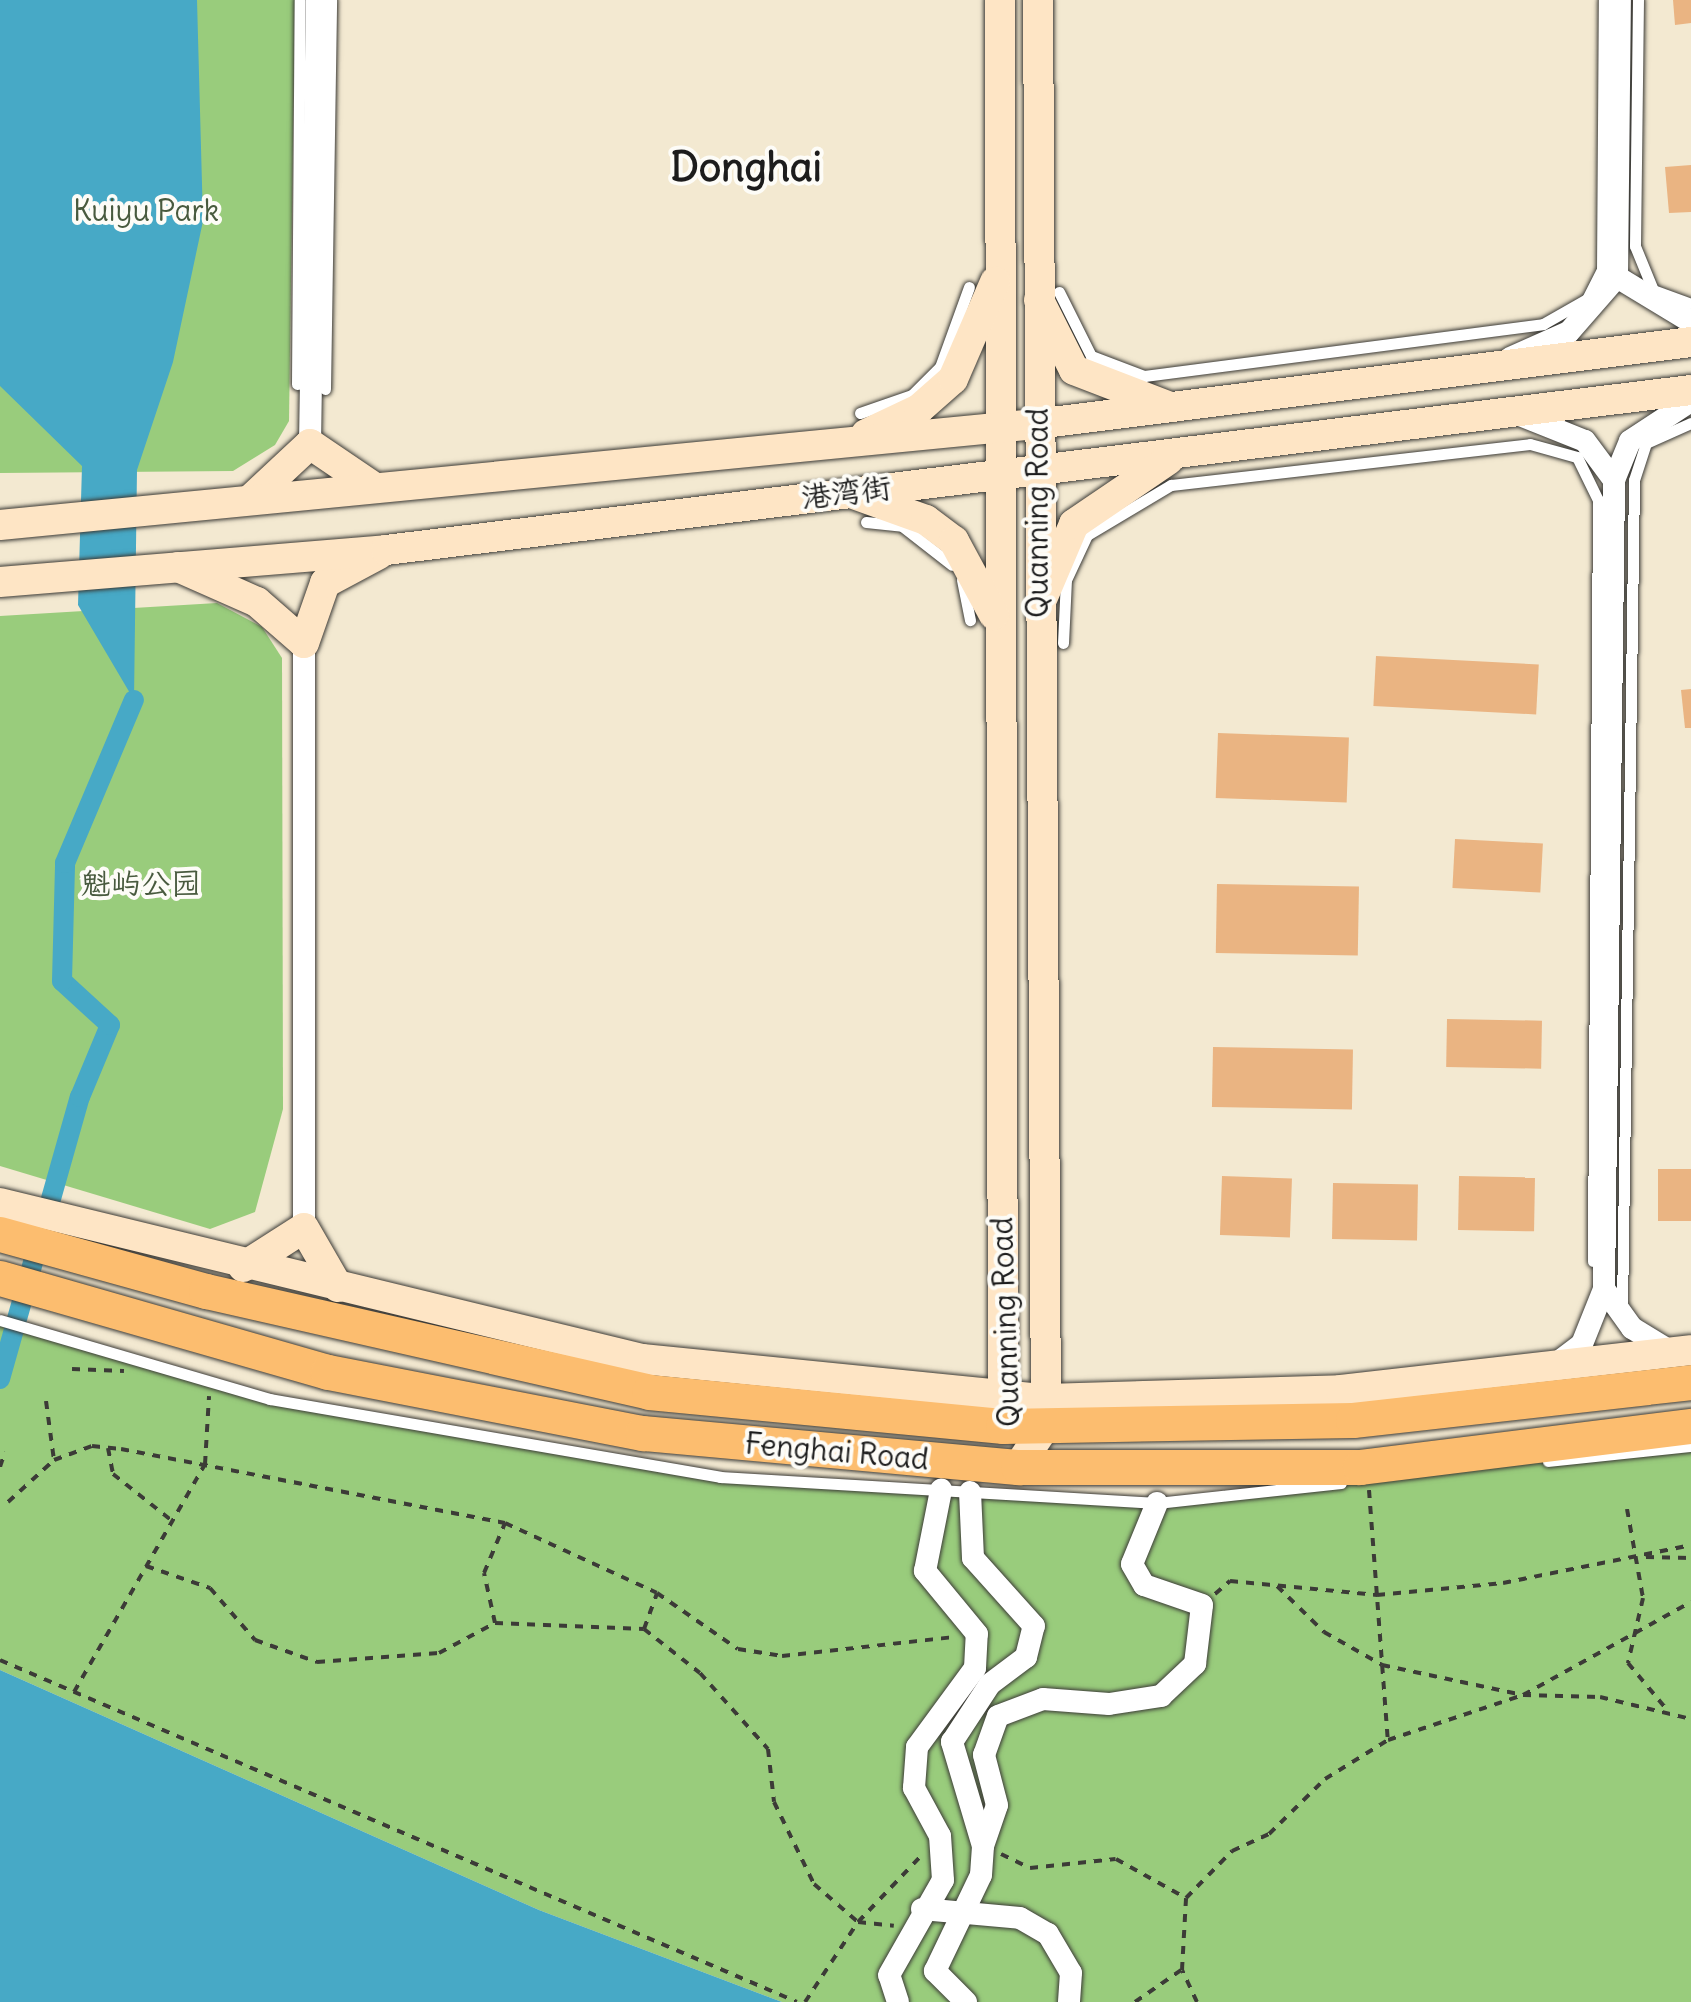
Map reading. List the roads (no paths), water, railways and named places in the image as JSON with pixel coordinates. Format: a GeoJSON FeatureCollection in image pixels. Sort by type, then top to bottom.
{"type":"FeatureCollection","features":[{"type":"Feature","properties":{"kind":"main road","name":"Fenghai Road"},"geometry":{"type":"LineString","coordinates":[[0,1234],[649,1392],[1046,1412],[1354,1420],[1685,1362]]}},
{"type":"Feature","properties":{"kind":"main road","name":"Fenghai Road"},"geometry":{"type":"LineString","coordinates":[[0,1278],[328,1372],[643,1433],[1018,1467],[1360,1467],[1691,1426]]}},
{"type":"Feature","properties":{"kind":"street"},"geometry":{"type":"LineString","coordinates":[[250,500],[310,444],[317,0]]}},
{"type":"Feature","properties":{"kind":"street","name":"Quanning Road"},"geometry":{"type":"LineString","coordinates":[[1000,0],[1003,1410],[1018,1467]]}},
{"type":"Feature","properties":{"kind":"street","name":"Quanning Road"},"geometry":{"type":"LineString","coordinates":[[1018,1467],[1046,1412],[1036,424],[1048,293],[1038,0]]}},
{"type":"Feature","properties":{"kind":"street"},"geometry":{"type":"LineString","coordinates":[[1489,367],[1570,332],[1617,277],[1620,0]]}},
{"type":"Feature","properties":{"kind":"street"},"geometry":{"type":"LineString","coordinates":[[848,442],[919,409],[953,379],[1000,270]]}},
{"type":"Feature","properties":{"kind":"street"},"geometry":{"type":"LineString","coordinates":[[1617,277],[1691,322]]}},
{"type":"Feature","properties":{"kind":"street"},"geometry":{"type":"LineString","coordinates":[[1048,293],[1074,370],[1170,407]]}},
{"type":"Feature","properties":{"kind":"street","name":"港湾街"},"geometry":{"type":"LineString","coordinates":[[0,525],[190,510],[250,500],[1036,424],[1691,342]]}},
{"type":"Feature","properties":{"kind":"street","name":"港湾街"},"geometry":{"type":"LineString","coordinates":[[0,582],[166,564],[386,550],[1691,390]]}},
{"type":"Feature","properties":{"kind":"street"},"geometry":{"type":"LineString","coordinates":[[1546,1370],[1582,1344],[1604,1289],[1614,480],[1630,441],[1691,402]]}},
{"type":"Feature","properties":{"kind":"street"},"geometry":{"type":"LineString","coordinates":[[1511,412],[1586,441],[1614,480]]}},
{"type":"Feature","properties":{"kind":"street"},"geometry":{"type":"LineString","coordinates":[[310,444],[375,488]]}},
{"type":"Feature","properties":{"kind":"street"},"geometry":{"type":"LineString","coordinates":[[1038,610],[1074,524],[1180,453]]}},
{"type":"Feature","properties":{"kind":"street"},"geometry":{"type":"LineString","coordinates":[[849,492],[926,520],[954,541],[1000,631]]}},
{"type":"Feature","properties":{"kind":"street"},"geometry":{"type":"LineString","coordinates":[[338,1287],[304,1228],[304,643],[326,583],[386,550]]}},
{"type":"Feature","properties":{"kind":"street"},"geometry":{"type":"LineString","coordinates":[[166,564],[257,602],[304,643]]}},
{"type":"Feature","properties":{"kind":"street"},"geometry":{"type":"LineString","coordinates":[[0,1204],[243,1267],[642,1359],[1003,1410]]}},
{"type":"Feature","properties":{"kind":"street"},"geometry":{"type":"LineString","coordinates":[[243,1267],[304,1228]]}},
{"type":"Feature","properties":{"kind":"street"},"geometry":{"type":"LineString","coordinates":[[1604,1289],[1622,1314],[1685,1362]]}},
{"type":"Feature","properties":{"kind":"street"},"geometry":{"type":"LineString","coordinates":[[1046,1412],[1685,1362]]}},
{"type":"Feature","properties":{"kind":"street"},"geometry":{"type":"LineString","coordinates":[[898,2002],[889,1975],[915,1919],[943,1880],[940,1836],[914,1788],[917,1747],[975,1668],[977,1634],[925,1571],[941,1490]]}},
{"type":"Feature","properties":{"kind":"street"},"geometry":{"type":"LineString","coordinates":[[970,1492],[972,1558],[1034,1626],[1026,1657],[990,1684],[952,1742],[983,1846]]}},
{"type":"Feature","properties":{"kind":"street"},"geometry":{"type":"LineString","coordinates":[[966,2002],[935,1971],[960,1916],[996,1805],[984,1755],[998,1716],[1043,1698],[1109,1704],[1162,1696],[1196,1664],[1202,1606],[1144,1585],[1132,1564],[1157,1502]]}},
{"type":"Feature","properties":{"kind":"street"},"geometry":{"type":"LineString","coordinates":[[915,1919],[1020,1918],[1048,1934],[1071,1973],[1069,2002]]}},
{"type":"Feature","properties":{"kind":"lane"},"geometry":{"type":"LineString","coordinates":[[297,384],[300,0]]}},
{"type":"Feature","properties":{"kind":"lane"},"geometry":{"type":"LineString","coordinates":[[325,389],[331,0]]}},
{"type":"Feature","properties":{"kind":"lane"},"geometry":{"type":"LineString","coordinates":[[1048,293],[1090,356],[1144,376],[1543,324],[1587,299],[1602,270],[1604,0]]}},
{"type":"Feature","properties":{"kind":"lane"},"geometry":{"type":"LineString","coordinates":[[1638,0],[1635,246],[1653,290],[1691,304]]}},
{"type":"Feature","properties":{"kind":"lane"},"geometry":{"type":"LineString","coordinates":[[860,413],[912,395],[940,367],[969,287]]}},
{"type":"Feature","properties":{"kind":"lane"},"geometry":{"type":"LineString","coordinates":[[1622,1314],[1634,480],[1646,443],[1691,423]]}},
{"type":"Feature","properties":{"kind":"lane"},"geometry":{"type":"LineString","coordinates":[[1063,644],[1066,580],[1087,535],[1172,486],[1530,444],[1578,457],[1598,500],[1593,1316]]}},
{"type":"Feature","properties":{"kind":"lane"},"geometry":{"type":"LineString","coordinates":[[866,522],[902,526],[940,548],[962,580],[970,620]]}},
{"type":"Feature","properties":{"kind":"lane"},"geometry":{"type":"LineString","coordinates":[[0,1320],[210,1382],[720,1477],[1157,1502],[1691,1446]]}},
{"type":"Feature","properties":{"kind":"water","name":"Kuiyu Park"},"geometry":{"type":"Polygon","coordinates":[[[0,0],[197,0],[203,221],[173,362],[137,470],[134,700],[78,605],[82,466],[0,386],[0,0]]]}},
{"type":"Feature","properties":{"kind":"water"},"geometry":{"type":"Polygon","coordinates":[[[0,1670],[539,1910],[782,2002],[0,2002],[0,1670]]]}},
{"type":"Feature","properties":{"kind":"waterway"},"geometry":{"type":"LineString","coordinates":[[0,1379],[80,1097],[110,1025],[62,981],[65,863],[134,700]]}},
{"type":"Feature","properties":{"kind":"district","name":"Donghai"},"geometry":{"type":"Point","coordinates":[746,167]}},
{"type":"Feature","properties":{"kind":"park label","name":"魁屿公园"},"geometry":{"type":"Point","coordinates":[141,883]}}]}
